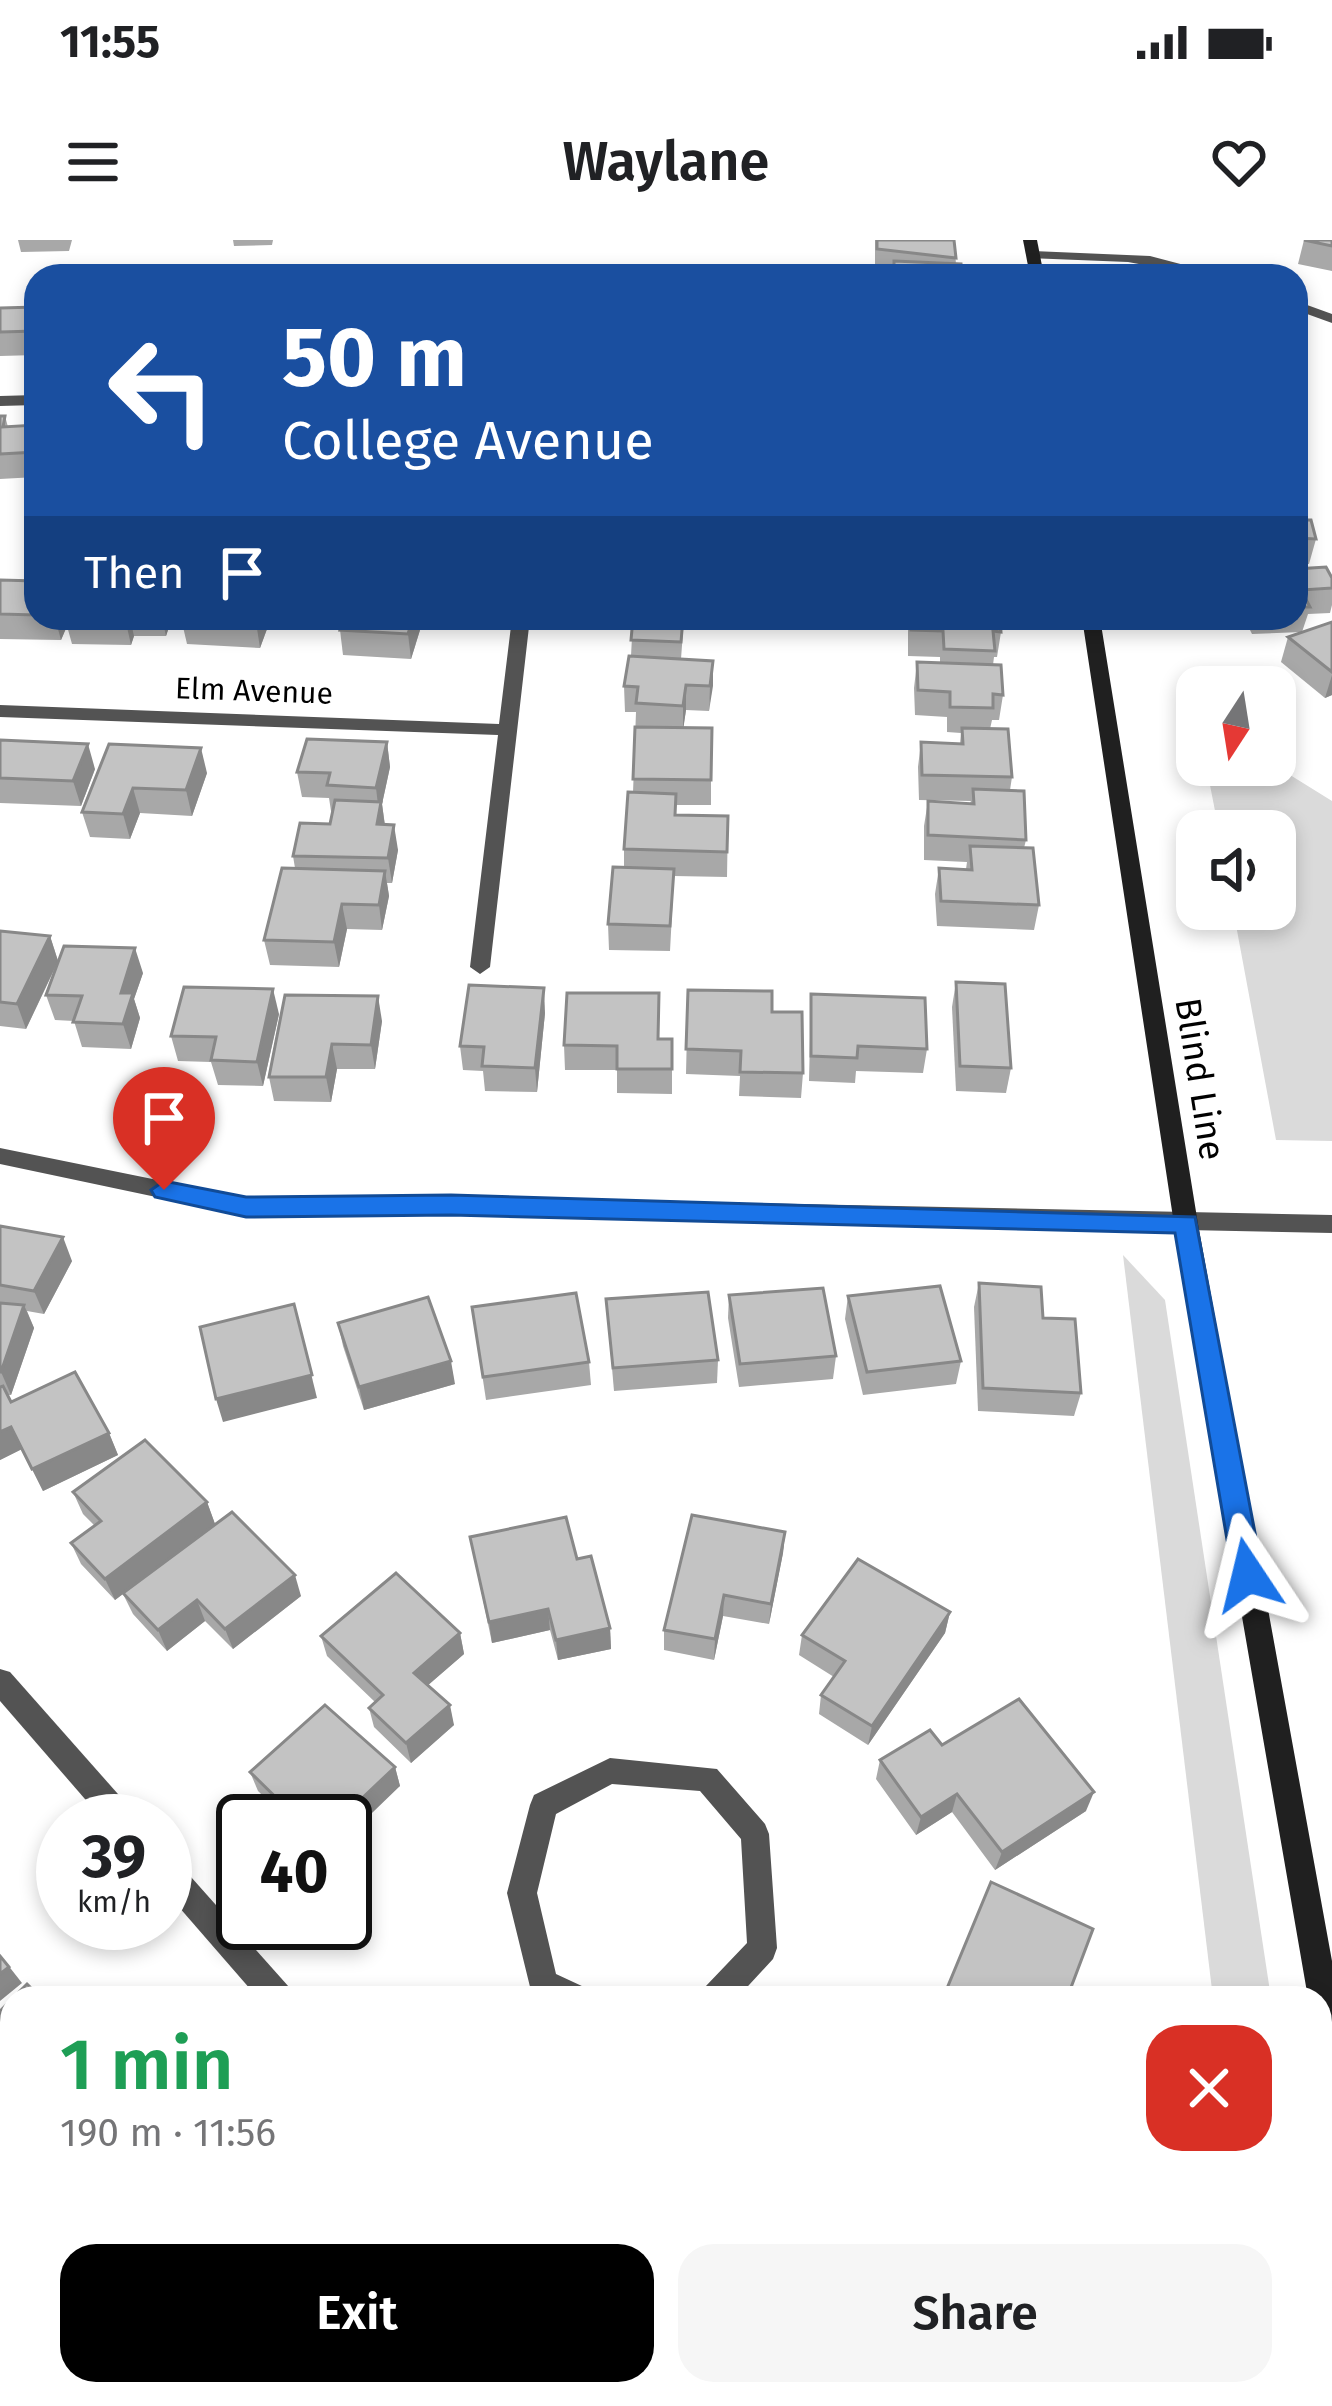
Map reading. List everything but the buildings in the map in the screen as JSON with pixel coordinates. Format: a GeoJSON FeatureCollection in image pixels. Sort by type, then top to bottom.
{"type":"FeatureCollection","features":[{"type":"Feature","properties":{"kind":"street"},"geometry":{"type":"LineString","coordinates":[[1032,247],[1183,264]]}},
{"type":"Feature","properties":{"kind":"street"},"geometry":{"type":"LineString","coordinates":[[480,967],[519,630]]}},
{"type":"Feature","properties":{"kind":"street","name":"Blind Line"},"geometry":{"type":"LineString","coordinates":[[1093,630],[1186,1224],[1321,1986]]}},
{"type":"Feature","properties":{"kind":"street","name":"Elm Avenue"},"geometry":{"type":"LineString","coordinates":[[0,711],[505,730]]}},
{"type":"Feature","properties":{"kind":"street"},"geometry":{"type":"LineString","coordinates":[[0,1156],[246,1207],[451,1205],[1332,1224]]}},
{"type":"Feature","properties":{"kind":"street"},"geometry":{"type":"LineString","coordinates":[[0,1681],[99,1794]]}},
{"type":"Feature","properties":{"kind":"street"},"geometry":{"type":"LineString","coordinates":[[535,1986],[522,1893],[544,1805],[610,1771],[707,1778],[754,1834],[762,1948],[727,1986]]}},
{"type":"Feature","properties":{"kind":"street"},"geometry":{"type":"LineString","coordinates":[[192,1900],[267,1986]]}},
{"type":"Feature","properties":{"kind":"shaded area"},"geometry":{"type":"Polygon","coordinates":[[[1296,779],[1332,801],[1332,1141],[1276,1140],[1237,930],[1296,930],[1296,810],[1215,810],[1210,786],[1296,786],[1296,779]]]}},
{"type":"Feature","properties":{"kind":"shaded area"},"geometry":{"type":"Polygon","coordinates":[[[1123,1255],[1165,1300],[1269,1986],[1212,1986],[1123,1255]]]}},
{"type":"Feature","properties":{"kind":"route"},"geometry":{"type":"LineString","coordinates":[[164,1190],[246,1207],[451,1205],[1186,1224],[1248,1575]]}}]}
